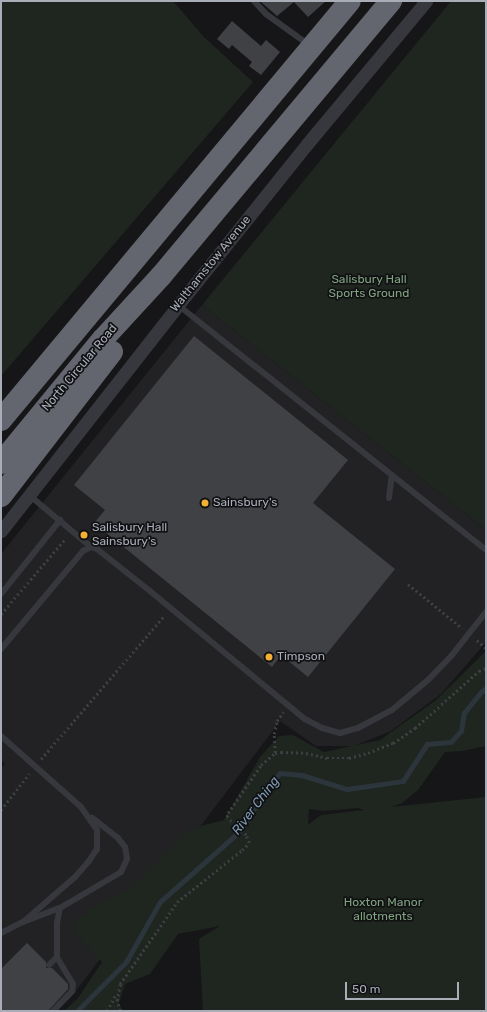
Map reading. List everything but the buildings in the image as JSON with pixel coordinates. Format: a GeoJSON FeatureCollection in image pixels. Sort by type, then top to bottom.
{"type":"FeatureCollection","features":[{"type":"Feature","properties":{"kind":"highway"},"geometry":{"type":"LineString","coordinates":[[1,420],[350,1]]}},
{"type":"Feature","properties":{"kind":"highway"},"geometry":{"type":"LineString","coordinates":[[1,496],[134,323],[161,276],[391,1]]}},
{"type":"Feature","properties":{"kind":"highway","name":"North Circular Road"},"geometry":{"type":"LineString","coordinates":[[1,463],[104,339],[161,276]]}},
{"type":"Feature","properties":{"kind":"street","name":"Walthamstow Avenue"},"geometry":{"type":"LineString","coordinates":[[1,531],[178,305],[307,144],[426,1]]}},
{"type":"Feature","properties":{"kind":"lane"},"geometry":{"type":"LineString","coordinates":[[254,1],[266,14],[312,47]]}},
{"type":"Feature","properties":{"kind":"lane"},"geometry":{"type":"LineString","coordinates":[[178,305],[486,550]]}},
{"type":"Feature","properties":{"kind":"lane"},"geometry":{"type":"LineString","coordinates":[[389,498],[392,474]]}},
{"type":"Feature","properties":{"kind":"lane"},"geometry":{"type":"LineString","coordinates":[[29,495],[91,547],[97,549],[150,591],[305,719],[322,728],[340,733],[372,722],[401,703],[428,680],[452,655],[486,612]]}},
{"type":"Feature","properties":{"kind":"lane"},"geometry":{"type":"LineString","coordinates":[[1,594],[60,520]]}},
{"type":"Feature","properties":{"kind":"lane"},"geometry":{"type":"LineString","coordinates":[[1,649],[83,551],[91,547]]}},
{"type":"Feature","properties":{"kind":"lane"},"geometry":{"type":"LineString","coordinates":[[1,736],[89,816],[120,841],[127,854],[126,863],[121,872],[113,878],[60,908],[23,922],[1,933]]}},
{"type":"Feature","properties":{"kind":"lane"},"geometry":{"type":"LineString","coordinates":[[23,922],[75,877],[95,853],[98,843],[97,830],[89,816]]}},
{"type":"Feature","properties":{"kind":"lane"},"geometry":{"type":"LineString","coordinates":[[53,1011],[72,991],[73,984],[57,957],[57,923],[60,908]]}},
{"type":"Feature","properties":{"kind":"lane"},"geometry":{"type":"LineString","coordinates":[[49,965],[57,957]]}},
{"type":"Feature","properties":{"kind":"path"},"geometry":{"type":"LineString","coordinates":[[1,614],[68,536]]}},
{"type":"Feature","properties":{"kind":"path"},"geometry":{"type":"LineString","coordinates":[[408,584],[486,648]]}},
{"type":"Feature","properties":{"kind":"path"},"geometry":{"type":"LineString","coordinates":[[1,810],[34,767],[164,615]]}},
{"type":"Feature","properties":{"kind":"path"},"geometry":{"type":"LineString","coordinates":[[107,1011],[120,984],[177,902],[249,843],[246,835],[227,817],[228,813],[261,766],[275,753],[281,752],[327,758],[349,758],[368,753],[392,742],[415,728],[479,671],[486,668]]}},
{"type":"Feature","properties":{"kind":"path"},"geometry":{"type":"LineString","coordinates":[[275,753],[274,734],[277,721],[284,712]]}},
{"type":"Feature","properties":{"kind":"path"},"geometry":{"type":"LineString","coordinates":[[117,992],[117,1001],[120,1011]]}},
{"type":"Feature","properties":{"kind":"shaded area"},"geometry":{"type":"Polygon","coordinates":[[[202,305],[486,530],[486,642],[441,694],[391,731],[354,746],[316,746],[280,721],[72,996],[57,1011],[1,1011],[1,769],[5,764],[1,760],[1,554],[202,305]]]}},
{"type":"Feature","properties":{"kind":"green space"},"geometry":{"type":"Polygon","coordinates":[[[1,1],[173,1],[204,37],[253,82],[1,376],[1,1]]]}},
{"type":"Feature","properties":{"kind":"green space","name":"Salisbury Hall Sports Ground"},"geometry":{"type":"Polygon","coordinates":[[[451,1],[486,1],[486,530],[202,305],[451,1]]]}},
{"type":"Feature","properties":{"kind":"green space","name":"Hoxton Manor allotments"},"geometry":{"type":"Polygon","coordinates":[[[486,651],[486,746],[462,751],[445,752],[418,790],[402,803],[391,807],[486,797],[486,1011],[203,1011],[199,939],[220,926],[178,934],[150,974],[125,984],[119,1003],[123,1011],[64,1011],[78,998],[102,962],[82,941],[72,924],[97,905],[131,889],[189,829],[224,820],[260,757],[279,736],[293,735],[324,752],[380,740],[436,700],[486,651]],[[358,808],[324,811],[309,809],[308,825],[321,815],[364,810],[358,808]]]}},
{"type":"Feature","properties":{"kind":"waterway","name":"River Ching"},"geometry":{"type":"LineString","coordinates":[[77,1011],[126,962],[160,902],[240,831],[268,787],[280,773],[302,775],[347,789],[403,781],[427,744],[451,742],[461,731],[464,713],[486,688]]}},
{"type":"Feature","properties":{"kind":"place","name":"Sainsbury's"},"geometry":{"type":"Point","coordinates":[205,503]}},
{"type":"Feature","properties":{"kind":"place","name":"Salisbury Hall Sainsbury's"},"geometry":{"type":"Point","coordinates":[84,535]}},
{"type":"Feature","properties":{"kind":"place","name":"Timpson"},"geometry":{"type":"Point","coordinates":[269,657]}}]}
